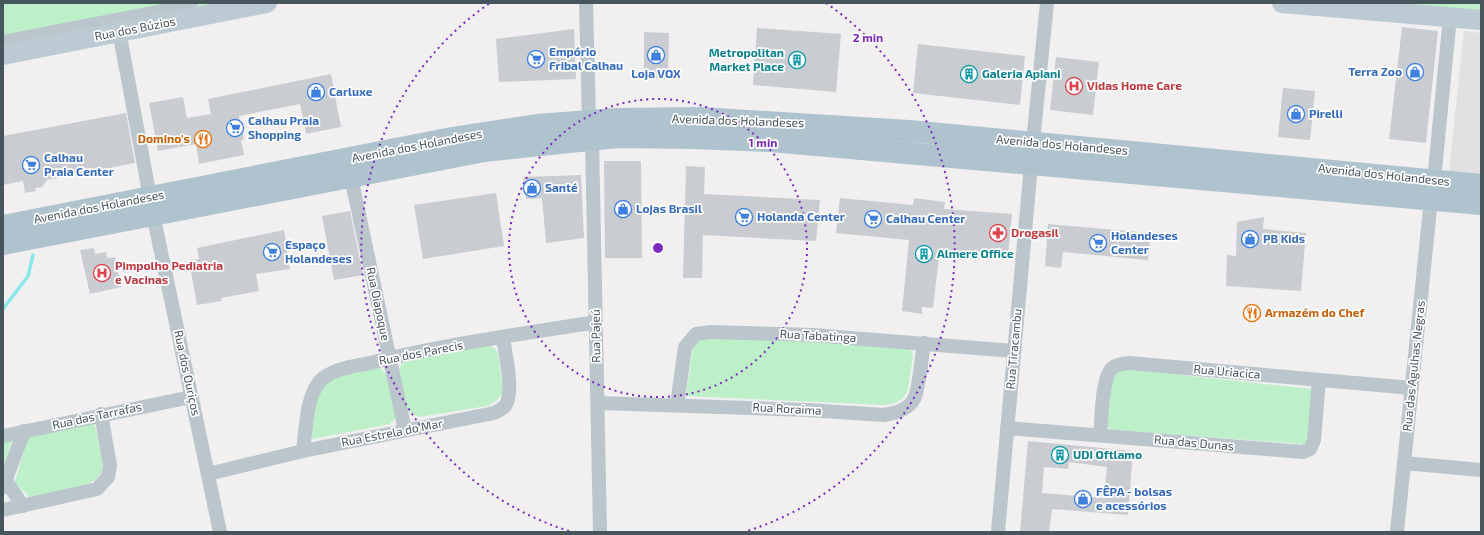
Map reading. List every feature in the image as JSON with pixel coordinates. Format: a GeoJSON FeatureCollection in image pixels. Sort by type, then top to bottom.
{"type":"FeatureCollection","features":[{"type":"Feature","properties":{"kind":"main road","name":"Rua dos Búzios"},"geometry":{"type":"LineString","coordinates":[[3,55],[267,3]]}},
{"type":"Feature","properties":{"kind":"main road"},"geometry":{"type":"LineString","coordinates":[[1282,3],[1481,20]]}},
{"type":"Feature","properties":{"kind":"main road","name":"Avenida dos Holandeses"},"geometry":{"type":"LineString","coordinates":[[3,226],[351,177],[591,130],[664,118],[736,119],[909,131],[1178,155],[1433,190],[1481,204]]}},
{"type":"Feature","properties":{"kind":"main road","name":"Avenida dos Holandeses"},"geometry":{"type":"LineString","coordinates":[[3,244],[151,206],[452,138],[537,125],[591,130],[640,137],[771,141],[1097,171],[1433,190],[1481,184]]}},
{"type":"Feature","properties":{"kind":"main road"},"geometry":{"type":"LineString","coordinates":[[979,160],[982,147],[987,146],[1063,151],[1077,146]]}},
{"type":"Feature","properties":{"kind":"main road"},"geometry":{"type":"LineString","coordinates":[[1097,171],[1114,168],[1173,173],[1178,168],[1178,155]]}},
{"type":"Feature","properties":{"kind":"street"},"geometry":{"type":"LineString","coordinates":[[3,40],[193,3]]}},
{"type":"Feature","properties":{"kind":"street","name":"Rua Pajeú"},"geometry":{"type":"LineString","coordinates":[[586,3],[591,130],[600,532]]}},
{"type":"Feature","properties":{"kind":"street"},"geometry":{"type":"LineString","coordinates":[[1034,142],[1047,3]]}},
{"type":"Feature","properties":{"kind":"street","name":"Rua das Agulhas Negras"},"geometry":{"type":"LineString","coordinates":[[1397,532],[1450,17]]}},
{"type":"Feature","properties":{"kind":"street","name":"Rua dos Ouriços"},"geometry":{"type":"LineString","coordinates":[[119,31],[151,206],[220,532]]}},
{"type":"Feature","properties":{"kind":"street","name":"Rua Tiracambu"},"geometry":{"type":"LineString","coordinates":[[998,532],[1031,165]]}},
{"type":"Feature","properties":{"kind":"street","name":"Rua Oiapoque"},"geometry":{"type":"LineString","coordinates":[[351,177],[405,430]]}},
{"type":"Feature","properties":{"kind":"street","name":"Rua dos Parecis"},"geometry":{"type":"LineString","coordinates":[[303,451],[311,398],[316,386],[324,377],[336,371],[389,358],[596,322]]}},
{"type":"Feature","properties":{"kind":"street","name":"Rua Tabatinga"},"geometry":{"type":"LineString","coordinates":[[677,405],[685,347],[696,334],[711,332],[813,335],[1014,351]]}},
{"type":"Feature","properties":{"kind":"street","name":"Rua Estrela do Mar"},"geometry":{"type":"LineString","coordinates":[[208,474],[303,451],[494,413],[504,407],[509,399],[509,386],[503,337]]}},
{"type":"Feature","properties":{"kind":"street","name":"Rua Roraima"},"geometry":{"type":"LineString","coordinates":[[598,403],[807,410],[884,415],[897,412],[907,407],[915,399],[924,343]]}},
{"type":"Feature","properties":{"kind":"street","name":"Rua Uriacica"},"geometry":{"type":"LineString","coordinates":[[1100,435],[1105,381],[1111,369],[1118,364],[1129,363],[1412,388]]}},
{"type":"Feature","properties":{"kind":"street","name":"Rua das Dunas"},"geometry":{"type":"LineString","coordinates":[[1007,428],[1303,452],[1310,449],[1314,440],[1319,380]]}},
{"type":"Feature","properties":{"kind":"street","name":"Rua das Tarrafas"},"geometry":{"type":"LineString","coordinates":[[3,436],[101,414],[192,396]]}},
{"type":"Feature","properties":{"kind":"street"},"geometry":{"type":"LineString","coordinates":[[3,510],[88,492],[103,484],[110,472],[110,465],[101,414]]}},
{"type":"Feature","properties":{"kind":"street"},"geometry":{"type":"LineString","coordinates":[[23,506],[5,484],[24,431]]}},
{"type":"Feature","properties":{"kind":"street"},"geometry":{"type":"LineString","coordinates":[[1404,463],[1481,470]]}},
{"type":"Feature","properties":{"kind":"shaded area"},"geometry":{"type":"Polygon","coordinates":[[[1464,31],[1481,33],[1481,175],[1449,172],[1464,31]]]}},
{"type":"Feature","properties":{"kind":"green space"},"geometry":{"type":"Polygon","coordinates":[[[3,3],[217,3],[3,47],[3,3]]]}},
{"type":"Feature","properties":{"kind":"green space"},"geometry":{"type":"Polygon","coordinates":[[[1365,3],[1481,3],[1481,13],[1365,3]]]}},
{"type":"Feature","properties":{"kind":"green space"},"geometry":{"type":"Polygon","coordinates":[[[711,337],[909,347],[913,355],[908,390],[903,398],[895,403],[885,405],[686,396],[693,346],[698,340],[711,337]]]}},
{"type":"Feature","properties":{"kind":"green space"},"geometry":{"type":"Polygon","coordinates":[[[486,345],[493,347],[498,353],[503,392],[496,401],[487,406],[419,417],[408,411],[398,370],[404,360],[486,345]]]}},
{"type":"Feature","properties":{"kind":"green space"},"geometry":{"type":"Polygon","coordinates":[[[378,366],[388,376],[397,416],[390,424],[307,440],[319,390],[328,380],[378,366]]]}},
{"type":"Feature","properties":{"kind":"green space"},"geometry":{"type":"Polygon","coordinates":[[[1126,369],[1312,389],[1309,438],[1304,444],[1114,430],[1106,426],[1111,383],[1115,374],[1126,369]]]}},
{"type":"Feature","properties":{"kind":"green space"},"geometry":{"type":"Polygon","coordinates":[[[94,421],[102,455],[101,473],[96,479],[88,484],[57,493],[29,497],[15,482],[28,436],[94,421]]]}},
{"type":"Feature","properties":{"kind":"green space"},"geometry":{"type":"Polygon","coordinates":[[[12,441],[3,466],[3,443],[12,441]]]}},
{"type":"Feature","properties":{"kind":"building","name":"Terra Zoo"},"geometry":{"type":"Polygon","coordinates":[[[1402,27],[1438,31],[1426,143],[1389,139],[1402,27]]]}},
{"type":"Feature","properties":{"kind":"building","name":"Metropolitan Market Place"},"geometry":{"type":"Polygon","coordinates":[[[757,28],[841,34],[836,92],[753,85],[757,28]]]}},
{"type":"Feature","properties":{"kind":"building","name":"Empório Fribal Calhau"},"geometry":{"type":"Polygon","coordinates":[[[574,29],[576,79],[499,82],[496,39],[574,29]]]}},
{"type":"Feature","properties":{"kind":"building","name":"Loja VOX"},"geometry":{"type":"Polygon","coordinates":[[[644,32],[669,33],[668,79],[644,78],[644,32]]]}},
{"type":"Feature","properties":{"kind":"building","name":"Galeria Apiani"},"geometry":{"type":"Polygon","coordinates":[[[918,44],[1025,56],[1020,105],[913,93],[918,44]]]}},
{"type":"Feature","properties":{"kind":"building","name":"Vidas Home Care"},"geometry":{"type":"Polygon","coordinates":[[[1056,57],[1099,62],[1093,115],[1050,110],[1056,57]]]}},
{"type":"Feature","properties":{"kind":"building"},"geometry":{"type":"Polygon","coordinates":[[[331,74],[341,127],[306,134],[300,104],[239,116],[244,140],[241,140],[244,155],[199,164],[196,144],[158,151],[149,103],[183,97],[187,118],[211,114],[208,99],[331,74]]]}},
{"type":"Feature","properties":{"kind":"building","name":"Pirelli"},"geometry":{"type":"Polygon","coordinates":[[[1283,88],[1315,91],[1310,140],[1278,137],[1283,88]]]}},
{"type":"Feature","properties":{"kind":"building"},"geometry":{"type":"Polygon","coordinates":[[[126,113],[135,163],[47,180],[42,187],[35,188],[36,191],[25,193],[23,181],[3,185],[3,136],[126,113]]]}},
{"type":"Feature","properties":{"kind":"building","name":"Lojas Brasil"},"geometry":{"type":"Polygon","coordinates":[[[604,161],[641,161],[642,258],[605,258],[604,161]]]}},
{"type":"Feature","properties":{"kind":"building"},"geometry":{"type":"Polygon","coordinates":[[[686,166],[705,167],[704,194],[820,200],[816,241],[703,235],[702,278],[683,278],[686,166]]]}},
{"type":"Feature","properties":{"kind":"building"},"geometry":{"type":"Polygon","coordinates":[[[581,175],[584,238],[546,243],[542,198],[526,199],[524,177],[581,175]]]}},
{"type":"Feature","properties":{"kind":"building"},"geometry":{"type":"Polygon","coordinates":[[[496,193],[504,246],[423,259],[414,205],[496,193]]]}},
{"type":"Feature","properties":{"kind":"building"},"geometry":{"type":"Polygon","coordinates":[[[840,198],[913,205],[914,198],[945,202],[944,209],[1012,214],[1008,256],[979,253],[979,260],[939,256],[933,308],[922,307],[922,314],[902,311],[909,240],[836,233],[840,198]]]}},
{"type":"Feature","properties":{"kind":"building"},"geometry":{"type":"Polygon","coordinates":[[[350,211],[363,275],[334,280],[322,216],[350,211]]]}},
{"type":"Feature","properties":{"kind":"building"},"geometry":{"type":"Polygon","coordinates":[[[1264,217],[1263,229],[1306,233],[1301,291],[1226,286],[1227,255],[1236,256],[1237,222],[1264,217]]]}},
{"type":"Feature","properties":{"kind":"building","name":"Holandeses Center"},"geometry":{"type":"Polygon","coordinates":[[[1048,224],[1151,233],[1148,260],[1063,252],[1061,268],[1045,266],[1048,224]]]}},
{"type":"Feature","properties":{"kind":"building"},"geometry":{"type":"Polygon","coordinates":[[[284,230],[290,269],[256,274],[259,291],[221,298],[222,301],[197,305],[189,260],[199,259],[197,248],[284,230]]]}},
{"type":"Feature","properties":{"kind":"building","name":"Pimpolho Pediatria e Vacinas"},"geometry":{"type":"Polygon","coordinates":[[[94,248],[95,254],[106,252],[107,258],[115,257],[121,287],[90,294],[80,250],[94,248]]]}},
{"type":"Feature","properties":{"kind":"building"},"geometry":{"type":"Polygon","coordinates":[[[1028,441],[1133,451],[1128,515],[1052,509],[1049,532],[1020,532],[1028,441]],[[1069,462],[1068,469],[1044,467],[1042,493],[1104,498],[1107,467],[1069,462]]]}},
{"type":"Feature","properties":{"kind":"waterway"},"geometry":{"type":"LineString","coordinates":[[3,309],[28,276],[33,255]]}},
{"type":"Feature","properties":{"kind":"place","name":"Loja VOX"},"geometry":{"type":"Point","coordinates":[656,55]}},
{"type":"Feature","properties":{"kind":"place","name":"Empório Fribal Calhau"},"geometry":{"type":"Point","coordinates":[536,59]}},
{"type":"Feature","properties":{"kind":"place","name":"Metropolitan Market Place"},"geometry":{"type":"Point","coordinates":[797,60]}},
{"type":"Feature","properties":{"kind":"place","name":"Terra Zoo"},"geometry":{"type":"Point","coordinates":[1415,72]}},
{"type":"Feature","properties":{"kind":"place","name":"Galeria Apiani"},"geometry":{"type":"Point","coordinates":[969,74]}},
{"type":"Feature","properties":{"kind":"place","name":"Vidas Home Care"},"geometry":{"type":"Point","coordinates":[1074,86]}},
{"type":"Feature","properties":{"kind":"place","name":"Carluxe"},"geometry":{"type":"Point","coordinates":[316,92]}},
{"type":"Feature","properties":{"kind":"place","name":"Pirelli"},"geometry":{"type":"Point","coordinates":[1296,114]}},
{"type":"Feature","properties":{"kind":"place","name":"Calhau Praia Shopping"},"geometry":{"type":"Point","coordinates":[235,128]}},
{"type":"Feature","properties":{"kind":"place","name":"Domino's"},"geometry":{"type":"Point","coordinates":[203,139]}},
{"type":"Feature","properties":{"kind":"place","name":"Calhau Praia Center"},"geometry":{"type":"Point","coordinates":[31,165]}},
{"type":"Feature","properties":{"kind":"place","name":"Santé"},"geometry":{"type":"Point","coordinates":[532,188]}},
{"type":"Feature","properties":{"kind":"place","name":"Lojas Brasil"},"geometry":{"type":"Point","coordinates":[623,209]}},
{"type":"Feature","properties":{"kind":"place","name":"Holanda Center"},"geometry":{"type":"Point","coordinates":[744,217]}},
{"type":"Feature","properties":{"kind":"place","name":"Calhau Center"},"geometry":{"type":"Point","coordinates":[873,219]}},
{"type":"Feature","properties":{"kind":"place","name":"Drogasil"},"geometry":{"type":"Point","coordinates":[998,233]}},
{"type":"Feature","properties":{"kind":"place","name":"PB Kids"},"geometry":{"type":"Point","coordinates":[1250,239]}},
{"type":"Feature","properties":{"kind":"place","name":"Holandeses Center"},"geometry":{"type":"Point","coordinates":[1098,243]}},
{"type":"Feature","properties":{"kind":"place","name":"Espaço Holandeses"},"geometry":{"type":"Point","coordinates":[272,252]}},
{"type":"Feature","properties":{"kind":"place","name":"Almere Office"},"geometry":{"type":"Point","coordinates":[924,254]}},
{"type":"Feature","properties":{"kind":"place","name":"Pimpolho Pediatria e Vacinas"},"geometry":{"type":"Point","coordinates":[102,273]}},
{"type":"Feature","properties":{"kind":"place","name":"Armazém do Chef"},"geometry":{"type":"Point","coordinates":[1252,313]}},
{"type":"Feature","properties":{"kind":"place","name":"UDI Oftlamo"},"geometry":{"type":"Point","coordinates":[1060,455]}},
{"type":"Feature","properties":{"kind":"place","name":"FÊPA - bolsas e acessórios"},"geometry":{"type":"Point","coordinates":[1083,499]}}]}
